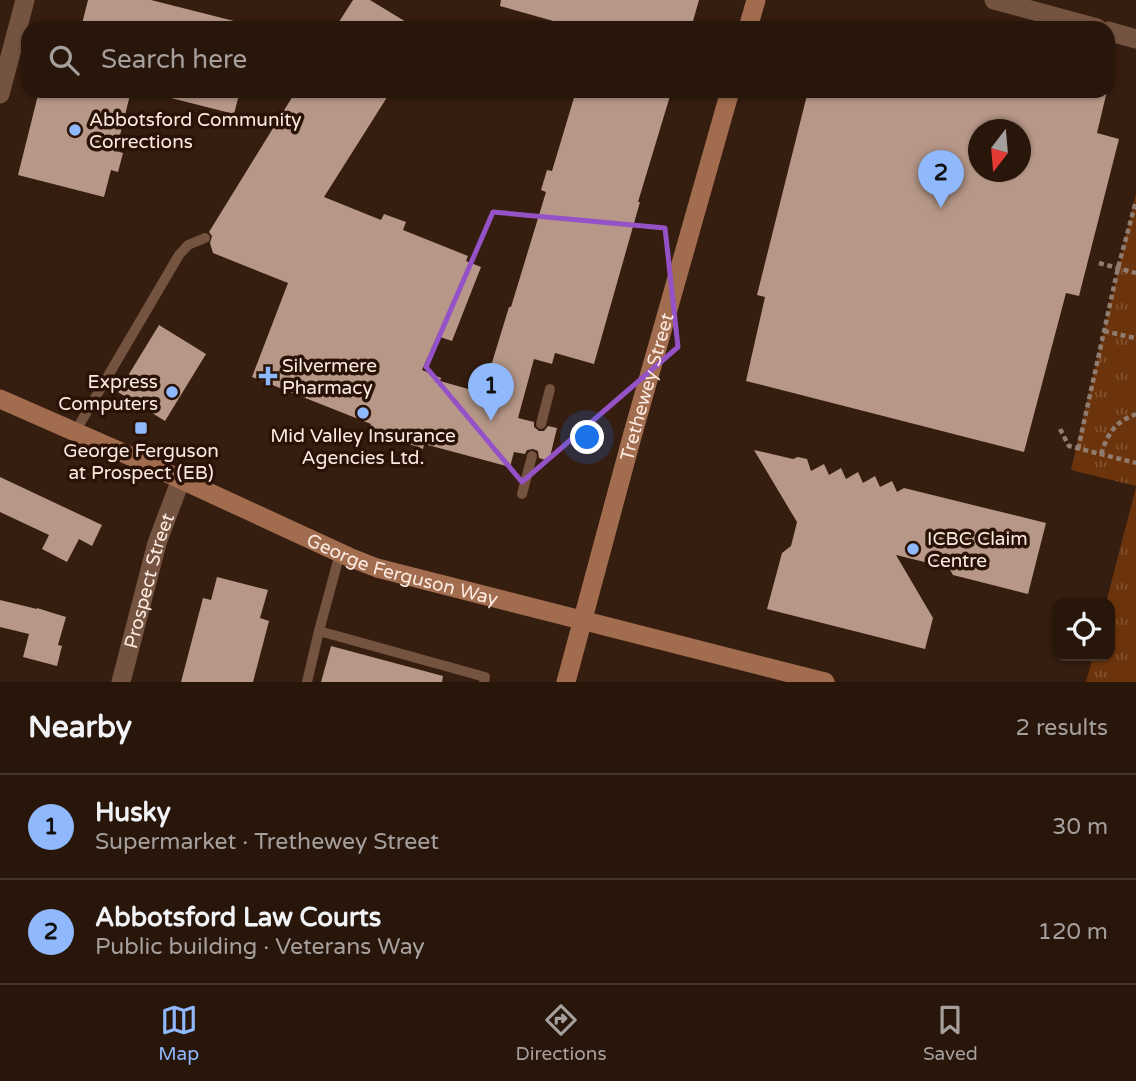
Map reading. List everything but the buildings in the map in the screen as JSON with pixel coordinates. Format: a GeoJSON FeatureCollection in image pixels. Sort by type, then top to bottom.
{"type":"FeatureCollection","features":[{"type":"Feature","properties":{"kind":"main road"},"geometry":{"type":"LineString","coordinates":[[750,21],[756,0]]}},
{"type":"Feature","properties":{"kind":"main road","name":"Trethewey Street"},"geometry":{"type":"LineString","coordinates":[[566,682],[728,98]]}},
{"type":"Feature","properties":{"kind":"main road","name":"George Ferguson Way"},"geometry":{"type":"LineString","coordinates":[[0,399],[340,553],[387,571],[825,682]]}},
{"type":"Feature","properties":{"kind":"street"},"geometry":{"type":"LineString","coordinates":[[0,94],[25,0]]}},
{"type":"Feature","properties":{"kind":"street"},"geometry":{"type":"LineString","coordinates":[[994,0],[1071,21]]}},
{"type":"Feature","properties":{"kind":"street"},"geometry":{"type":"LineString","coordinates":[[1115,33],[1136,39]]}},
{"type":"Feature","properties":{"kind":"street","name":"Prospect Street"},"geometry":{"type":"LineString","coordinates":[[121,682],[158,543],[181,480]]}},
{"type":"Feature","properties":{"kind":"lane"},"geometry":{"type":"LineString","coordinates":[[75,432],[179,255],[188,246],[205,238]]}},
{"type":"Feature","properties":{"kind":"lane"},"geometry":{"type":"LineString","coordinates":[[541,424],[550,389]]}},
{"type":"Feature","properties":{"kind":"lane"},"geometry":{"type":"LineString","coordinates":[[523,494],[532,456]]}},
{"type":"Feature","properties":{"kind":"lane"},"geometry":{"type":"LineString","coordinates":[[307,682],[340,553]]}},
{"type":"Feature","properties":{"kind":"lane"},"geometry":{"type":"LineString","coordinates":[[319,631],[485,677],[484,682]]}},
{"type":"Feature","properties":{"kind":"path"},"geometry":{"type":"LineString","coordinates":[[1078,449],[1118,268],[1136,201]]}},
{"type":"Feature","properties":{"kind":"path"},"geometry":{"type":"LineString","coordinates":[[1099,263],[1136,273]]}},
{"type":"Feature","properties":{"kind":"path"},"geometry":{"type":"LineString","coordinates":[[1104,331],[1135,338]]}},
{"type":"Feature","properties":{"kind":"path"},"geometry":{"type":"LineString","coordinates":[[1101,454],[1106,438],[1115,425],[1136,414]]}},
{"type":"Feature","properties":{"kind":"path"},"geometry":{"type":"LineString","coordinates":[[1060,429],[1069,446],[1136,463]]}},
{"type":"Feature","properties":{"kind":"highlighted area"},"geometry":{"type":"Polygon","coordinates":[[[493,212],[665,228],[678,347],[522,482],[426,367],[493,212]]]}},
{"type":"Feature","properties":{"kind":"green space"},"geometry":{"type":"Polygon","coordinates":[[[1136,194],[1136,486],[1071,470],[1136,194]]]}},
{"type":"Feature","properties":{"kind":"green space"},"geometry":{"type":"Polygon","coordinates":[[[1136,487],[1136,682],[1086,682],[1092,661],[1115,661],[1115,598],[1107,598],[1136,487]]]}},
{"type":"Feature","properties":{"kind":"place","name":"Abbotsford Community Corrections"},"geometry":{"type":"Point","coordinates":[75,130]}},
{"type":"Feature","properties":{"kind":"place","name":"Abbotsford Law Courts"},"geometry":{"type":"Point","coordinates":[941,208]}},
{"type":"Feature","properties":{"kind":"place","name":"Silvermere Pharmacy"},"geometry":{"type":"Point","coordinates":[268,376]}},
{"type":"Feature","properties":{"kind":"place","name":"Express Computers"},"geometry":{"type":"Point","coordinates":[172,392]}},
{"type":"Feature","properties":{"kind":"place","name":"Mid Valley Insurance Agencies Ltd."},"geometry":{"type":"Point","coordinates":[363,413]}},
{"type":"Feature","properties":{"kind":"place","name":"Husky"},"geometry":{"type":"Point","coordinates":[491,421]}},
{"type":"Feature","properties":{"kind":"place","name":"George Ferguson at Prospect (EB)"},"geometry":{"type":"Point","coordinates":[141,428]}},
{"type":"Feature","properties":{"kind":"place","name":"ICBC Claim Centre"},"geometry":{"type":"Point","coordinates":[913,549]}}]}
